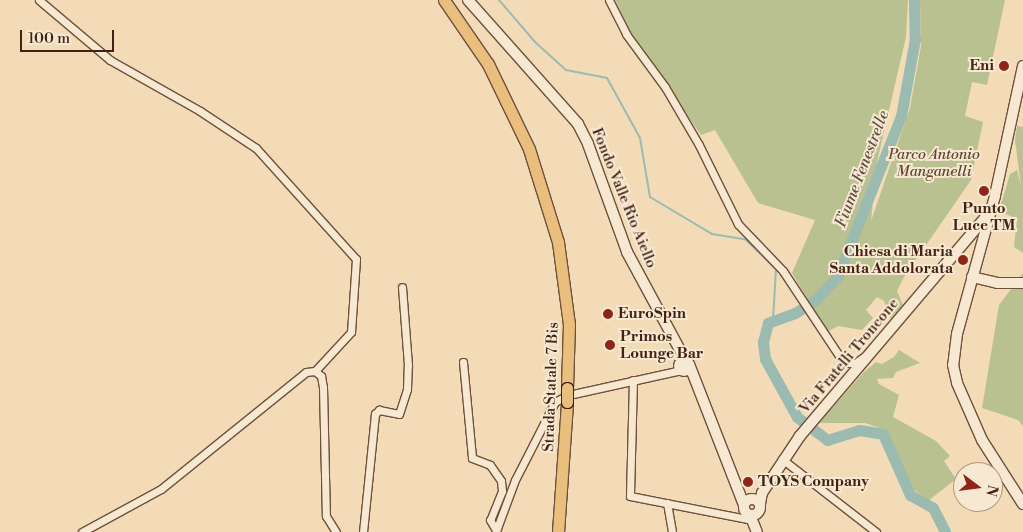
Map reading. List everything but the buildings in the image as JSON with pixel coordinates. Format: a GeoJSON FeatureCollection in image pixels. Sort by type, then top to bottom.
{"type":"FeatureCollection","features":[{"type":"Feature","properties":{"kind":"main road","name":"Strada Statale 7 Bis"},"geometry":{"type":"LineString","coordinates":[[444,0],[488,64],[529,149],[558,242],[569,324],[568,395],[558,532]]}},
{"type":"Feature","properties":{"kind":"street"},"geometry":{"type":"LineString","coordinates":[[39,0],[110,60],[200,111],[256,148],[356,259],[351,332],[315,371],[306,372],[161,489],[82,532]]}},
{"type":"Feature","properties":{"kind":"street","name":"Fondo Valle Rio Aiello"},"geometry":{"type":"LineString","coordinates":[[468,0],[578,124],[588,144],[627,252],[678,349],[684,366],[696,377],[751,506]]}},
{"type":"Feature","properties":{"kind":"street"},"geometry":{"type":"LineString","coordinates":[[609,0],[626,34],[665,87],[699,145],[738,224],[783,271],[802,303],[844,363],[855,363],[867,357]]}},
{"type":"Feature","properties":{"kind":"street"},"geometry":{"type":"LineString","coordinates":[[1023,66],[990,212],[954,352],[955,375],[982,440],[1023,504]]}},
{"type":"Feature","properties":{"kind":"street","name":"Via Fratelli Troncone"},"geometry":{"type":"LineString","coordinates":[[751,506],[782,459],[800,436],[990,212]]}},
{"type":"Feature","properties":{"kind":"street"},"geometry":{"type":"LineString","coordinates":[[972,277],[997,283],[1023,283]]}},
{"type":"Feature","properties":{"kind":"street"},"geometry":{"type":"LineString","coordinates":[[363,532],[375,414],[379,410],[399,414],[407,389],[408,364],[402,287]]}},
{"type":"Feature","properties":{"kind":"street"},"geometry":{"type":"LineString","coordinates":[[463,362],[472,458],[490,465],[501,481],[502,491],[490,520],[496,531]]}},
{"type":"Feature","properties":{"kind":"street"},"geometry":{"type":"LineString","coordinates":[[496,531],[519,471],[554,402],[568,395],[684,366]]}},
{"type":"Feature","properties":{"kind":"street"},"geometry":{"type":"LineString","coordinates":[[315,371],[321,376],[323,388],[326,516],[336,532]]}},
{"type":"Feature","properties":{"kind":"street"},"geometry":{"type":"LineString","coordinates":[[633,380],[630,496],[667,503],[751,506],[757,531]]}},
{"type":"Feature","properties":{"kind":"street"},"geometry":{"type":"LineString","coordinates":[[782,459],[876,532]]}},
{"type":"Feature","properties":{"kind":"street"},"geometry":{"type":"LineString","coordinates":[[667,503],[672,532]]}},
{"type":"Feature","properties":{"kind":"green space","name":"Parco Antonio Manganelli"},"geometry":{"type":"Polygon","coordinates":[[[615,0],[908,0],[906,37],[877,162],[871,221],[910,108],[921,46],[920,0],[1005,0],[987,85],[972,82],[965,116],[983,122],[971,180],[904,277],[897,291],[903,305],[890,319],[884,301],[877,297],[866,310],[873,318],[862,330],[838,326],[827,332],[792,273],[815,220],[758,203],[715,130],[701,135],[636,43],[615,0]]]}},
{"type":"Feature","properties":{"kind":"green space"},"geometry":{"type":"Polygon","coordinates":[[[1017,126],[1023,127],[1023,253],[1014,247],[1017,219],[999,211],[1010,174],[1017,170],[1021,186],[1015,140],[1017,126]]]}},
{"type":"Feature","properties":{"kind":"green space"},"geometry":{"type":"Polygon","coordinates":[[[1023,273],[1023,426],[1018,420],[982,408],[999,305],[1023,273]]]}},
{"type":"Feature","properties":{"kind":"green space"},"geometry":{"type":"Polygon","coordinates":[[[899,350],[920,363],[896,372],[893,378],[877,379],[879,384],[899,395],[893,417],[936,441],[950,456],[944,461],[953,474],[953,481],[928,501],[909,486],[888,434],[880,428],[865,423],[819,423],[864,372],[876,362],[882,364],[894,357],[899,350]]]}},
{"type":"Feature","properties":{"kind":"waterway"},"geometry":{"type":"LineString","coordinates":[[499,0],[535,42],[566,70],[607,78],[640,138],[650,197],[712,234],[745,239],[776,269],[773,320]]}},
{"type":"Feature","properties":{"kind":"waterway","name":"Fiume Fenestrelle"},"geometry":{"type":"LineString","coordinates":[[914,0],[915,39],[901,116],[837,277],[814,301],[795,313],[768,323],[763,342],[765,359],[797,417],[827,440],[859,430],[883,434],[910,495],[933,508],[945,532]]}},
{"type":"Feature","properties":{"kind":"place","name":"Eni"},"geometry":{"type":"Point","coordinates":[1004,66]}},
{"type":"Feature","properties":{"kind":"place","name":"Punto Luce TM"},"geometry":{"type":"Point","coordinates":[984,191]}},
{"type":"Feature","properties":{"kind":"place","name":"Chiesa di Maria Santa Addolorata"},"geometry":{"type":"Point","coordinates":[963,260]}},
{"type":"Feature","properties":{"kind":"place","name":"EuroSpin"},"geometry":{"type":"Point","coordinates":[608,314]}},
{"type":"Feature","properties":{"kind":"place","name":"Primos Lounge Bar"},"geometry":{"type":"Point","coordinates":[610,345]}},
{"type":"Feature","properties":{"kind":"place","name":"TOYS Company"},"geometry":{"type":"Point","coordinates":[748,482]}}]}
